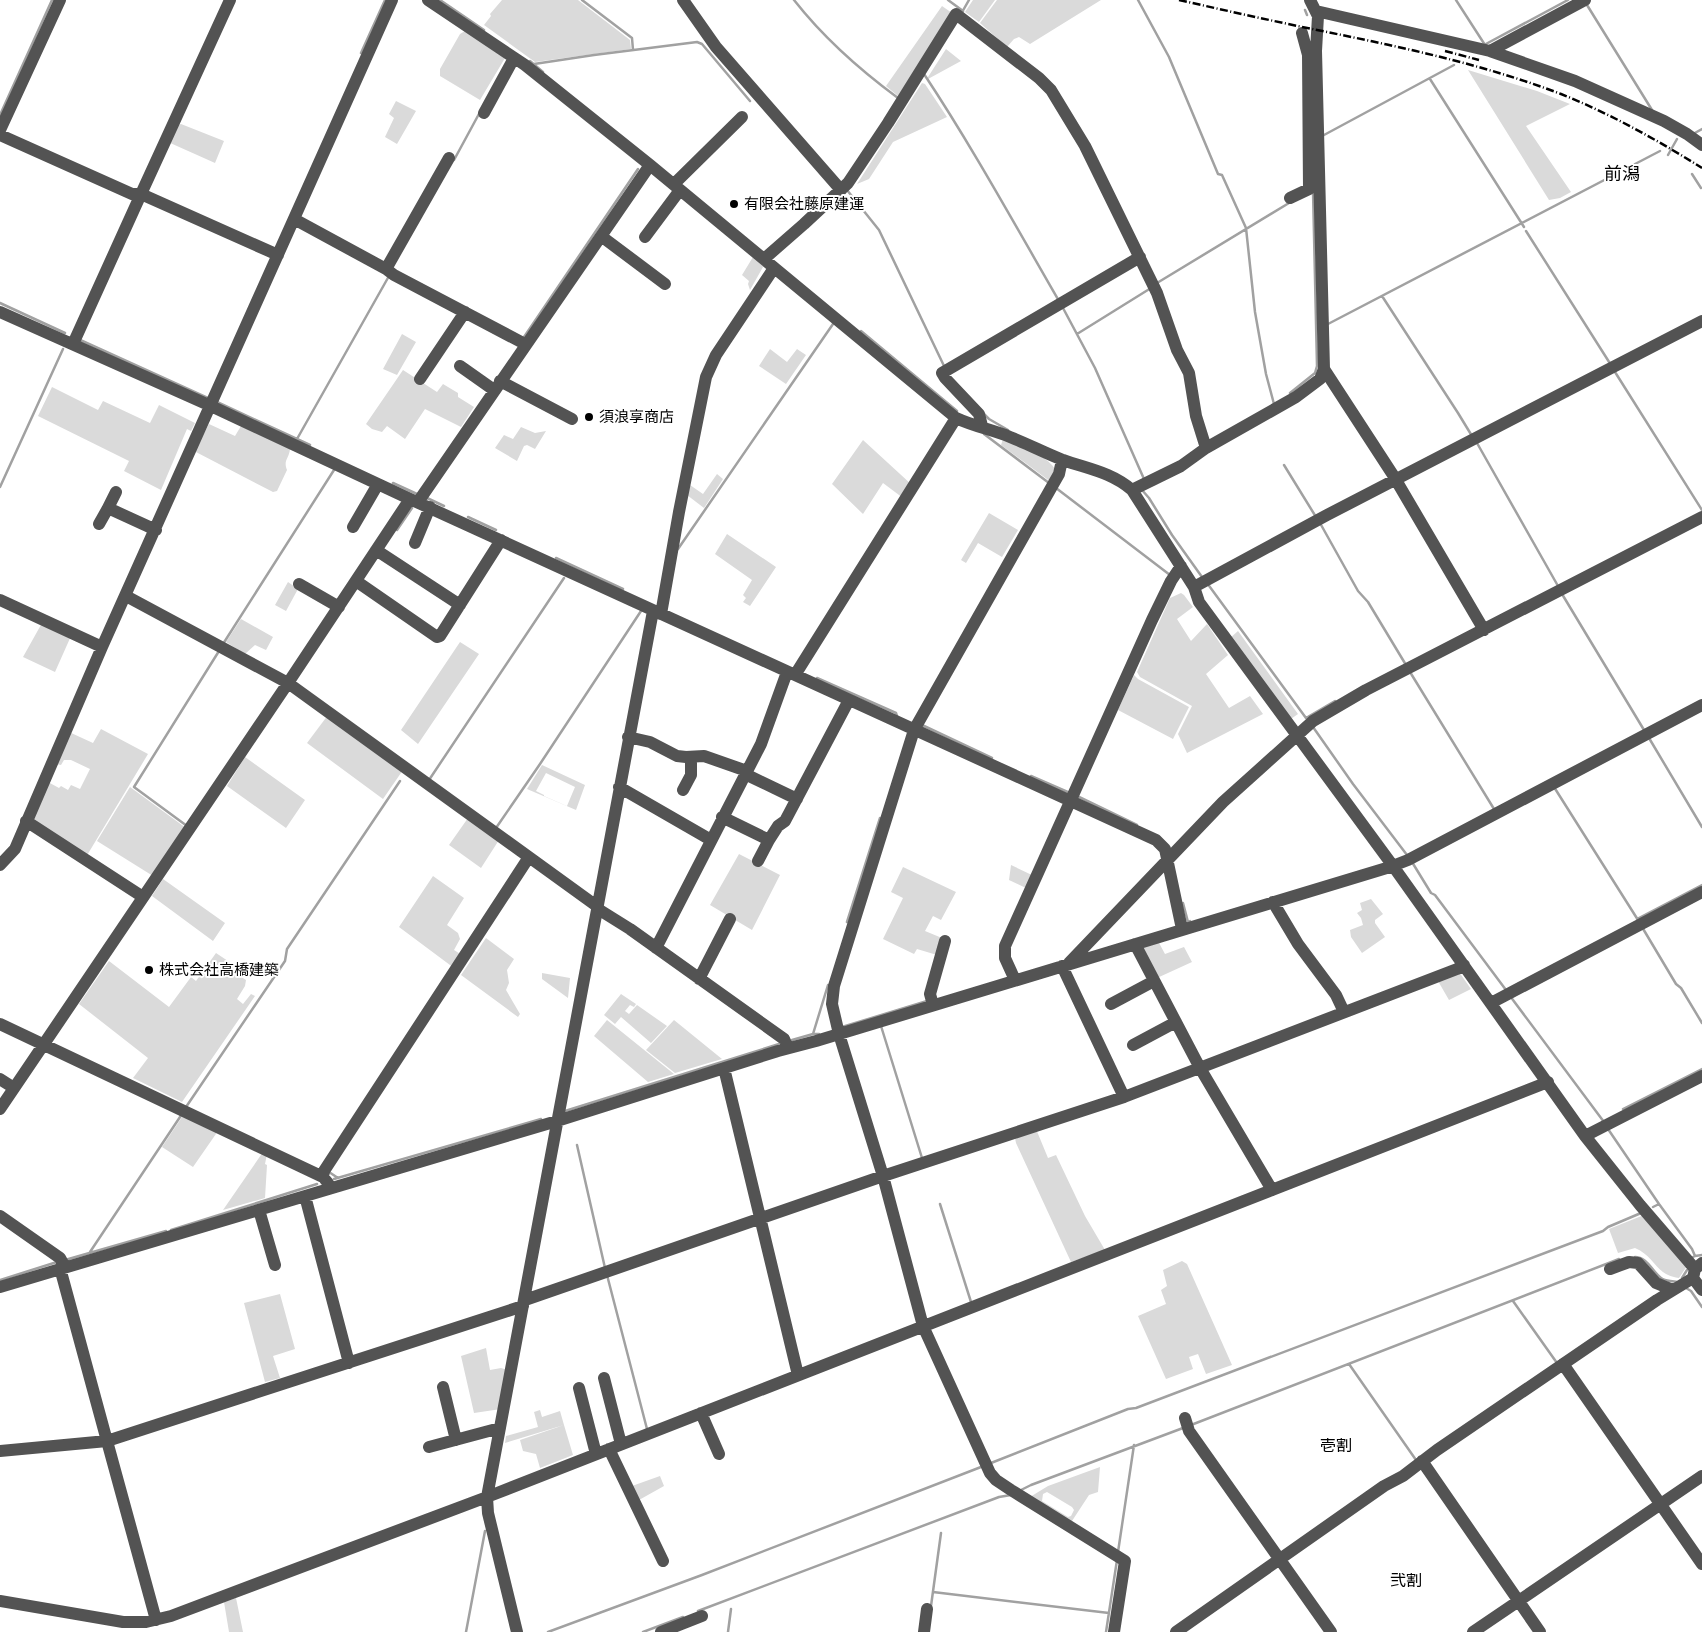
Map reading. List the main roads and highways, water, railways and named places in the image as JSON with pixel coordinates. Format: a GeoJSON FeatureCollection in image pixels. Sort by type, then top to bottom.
{"type":"FeatureCollection","features":[{"type":"Feature","properties":{"kind":"waterway"},"geometry":{"type":"LineString","coordinates":[[0,115],[52,0]]}},
{"type":"Feature","properties":{"kind":"waterway"},"geometry":{"type":"LineString","coordinates":[[361,53],[385,0]]}},
{"type":"Feature","properties":{"kind":"waterway"},"geometry":{"type":"LineString","coordinates":[[440,0],[484,30]]}},
{"type":"Feature","properties":{"kind":"waterway"},"geometry":{"type":"LineString","coordinates":[[582,0],[632,38],[633,50]]}},
{"type":"Feature","properties":{"kind":"waterway"},"geometry":{"type":"LineString","coordinates":[[794,0],[817,27],[843,52],[898,98]]}},
{"type":"Feature","properties":{"kind":"waterway"},"geometry":{"type":"LineString","coordinates":[[948,0],[963,11]]}},
{"type":"Feature","properties":{"kind":"waterway"},"geometry":{"type":"LineString","coordinates":[[961,14],[969,0]]}},
{"type":"Feature","properties":{"kind":"waterway"},"geometry":{"type":"LineString","coordinates":[[1138,0],[1169,57],[1218,174],[1222,175],[1246,228],[1255,312],[1266,374],[1274,404]]}},
{"type":"Feature","properties":{"kind":"waterway"},"geometry":{"type":"LineString","coordinates":[[1456,0],[1485,45]]}},
{"type":"Feature","properties":{"kind":"waterway"},"geometry":{"type":"LineString","coordinates":[[1484,45],[1568,0]]}},
{"type":"Feature","properties":{"kind":"waterway"},"geometry":{"type":"LineString","coordinates":[[1587,5],[1652,110]]}},
{"type":"Feature","properties":{"kind":"waterway"},"geometry":{"type":"LineString","coordinates":[[1305,10],[1307,15]]}},
{"type":"Feature","properties":{"kind":"waterway"},"geometry":{"type":"LineString","coordinates":[[534,64],[697,42],[702,44],[750,101]]}},
{"type":"Feature","properties":{"kind":"waterway"},"geometry":{"type":"LineString","coordinates":[[530,61],[543,72]]}},
{"type":"Feature","properties":{"kind":"waterway"},"geometry":{"type":"LineString","coordinates":[[1324,135],[1454,65]]}},
{"type":"Feature","properties":{"kind":"waterway"},"geometry":{"type":"LineString","coordinates":[[924,74],[977,158],[1059,301]]}},
{"type":"Feature","properties":{"kind":"waterway"},"geometry":{"type":"LineString","coordinates":[[1430,79],[1524,227]]}},
{"type":"Feature","properties":{"kind":"waterway"},"geometry":{"type":"LineString","coordinates":[[454,160],[480,112]]}},
{"type":"Feature","properties":{"kind":"waterway"},"geometry":{"type":"LineString","coordinates":[[1693,134],[1702,129]]}},
{"type":"Feature","properties":{"kind":"waterway"},"geometry":{"type":"LineString","coordinates":[[1668,155],[1677,139]]}},
{"type":"Feature","properties":{"kind":"waterway"},"geometry":{"type":"LineString","coordinates":[[1328,324],[1660,151]]}},
{"type":"Feature","properties":{"kind":"waterway"},"geometry":{"type":"LineString","coordinates":[[524,337],[638,169]]}},
{"type":"Feature","properties":{"kind":"waterway"},"geometry":{"type":"LineString","coordinates":[[1692,174],[1701,188]]}},
{"type":"Feature","properties":{"kind":"waterway"},"geometry":{"type":"LineString","coordinates":[[847,190],[879,230],[945,368]]}},
{"type":"Feature","properties":{"kind":"waterway"},"geometry":{"type":"LineString","coordinates":[[1290,393],[1315,373],[1317,366],[1313,191]]}},
{"type":"Feature","properties":{"kind":"waterway"},"geometry":{"type":"LineString","coordinates":[[1157,283],[1289,203]]}},
{"type":"Feature","properties":{"kind":"waterway"},"geometry":{"type":"LineString","coordinates":[[1526,231],[1611,365]]}},
{"type":"Feature","properties":{"kind":"waterway"},"geometry":{"type":"LineString","coordinates":[[310,445],[297,439],[389,276]]}},
{"type":"Feature","properties":{"kind":"waterway"},"geometry":{"type":"LineString","coordinates":[[1077,334],[1151,288]]}},
{"type":"Feature","properties":{"kind":"waterway"},"geometry":{"type":"LineString","coordinates":[[1382,296],[1472,436]]}},
{"type":"Feature","properties":{"kind":"waterway"},"geometry":{"type":"LineString","coordinates":[[0,303],[65,333]]}},
{"type":"Feature","properties":{"kind":"waterway"},"geometry":{"type":"LineString","coordinates":[[1063,308],[1095,368],[1144,479]]}},
{"type":"Feature","properties":{"kind":"waterway"},"geometry":{"type":"LineString","coordinates":[[678,549],[833,324]]}},
{"type":"Feature","properties":{"kind":"waterway"},"geometry":{"type":"LineString","coordinates":[[861,331],[957,411]]}},
{"type":"Feature","properties":{"kind":"waterway"},"geometry":{"type":"LineString","coordinates":[[78,339],[210,399]]}},
{"type":"Feature","properties":{"kind":"waterway"},"geometry":{"type":"LineString","coordinates":[[0,487],[63,349]]}},
{"type":"Feature","properties":{"kind":"waterway"},"geometry":{"type":"LineString","coordinates":[[1615,372],[1702,510]]}},
{"type":"Feature","properties":{"kind":"waterway"},"geometry":{"type":"LineString","coordinates":[[217,402],[297,439]]}},
{"type":"Feature","properties":{"kind":"waterway"},"geometry":{"type":"LineString","coordinates":[[984,414],[1008,430]]}},
{"type":"Feature","properties":{"kind":"waterway"},"geometry":{"type":"LineString","coordinates":[[984,434],[1049,483]]}},
{"type":"Feature","properties":{"kind":"waterway"},"geometry":{"type":"LineString","coordinates":[[1477,443],[1558,586]]}},
{"type":"Feature","properties":{"kind":"waterway"},"geometry":{"type":"LineString","coordinates":[[1284,465],[1316,517]]}},
{"type":"Feature","properties":{"kind":"waterway"},"geometry":{"type":"LineString","coordinates":[[223,644],[334,470]]}},
{"type":"Feature","properties":{"kind":"waterway"},"geometry":{"type":"LineString","coordinates":[[393,483],[417,494]]}},
{"type":"Feature","properties":{"kind":"waterway"},"geometry":{"type":"LineString","coordinates":[[1056,488],[1170,575]]}},
{"type":"Feature","properties":{"kind":"waterway"},"geometry":{"type":"LineString","coordinates":[[1142,490],[1202,577]]}},
{"type":"Feature","properties":{"kind":"waterway"},"geometry":{"type":"LineString","coordinates":[[427,498],[444,506]]}},
{"type":"Feature","properties":{"kind":"waterway"},"geometry":{"type":"LineString","coordinates":[[397,530],[412,508]]}},
{"type":"Feature","properties":{"kind":"waterway"},"geometry":{"type":"LineString","coordinates":[[468,517],[496,530]]}},
{"type":"Feature","properties":{"kind":"waterway"},"geometry":{"type":"LineString","coordinates":[[1320,523],[1358,591],[1368,602],[1406,665]]}},
{"type":"Feature","properties":{"kind":"waterway"},"geometry":{"type":"LineString","coordinates":[[556,558],[623,589]]}},
{"type":"Feature","properties":{"kind":"waterway"},"geometry":{"type":"LineString","coordinates":[[429,780],[564,578]]}},
{"type":"Feature","properties":{"kind":"waterway"},"geometry":{"type":"LineString","coordinates":[[1207,583],[1306,718]]}},
{"type":"Feature","properties":{"kind":"waterway"},"geometry":{"type":"LineString","coordinates":[[1562,594],[1644,730]]}},
{"type":"Feature","properties":{"kind":"waterway"},"geometry":{"type":"LineString","coordinates":[[496,828],[641,611]]}},
{"type":"Feature","properties":{"kind":"waterway"},"geometry":{"type":"LineString","coordinates":[[187,826],[134,787],[219,651]]}},
{"type":"Feature","properties":{"kind":"waterway"},"geometry":{"type":"LineString","coordinates":[[1410,672],[1494,809]]}},
{"type":"Feature","properties":{"kind":"waterway"},"geometry":{"type":"LineString","coordinates":[[817,678],[896,713],[897,716]]}},
{"type":"Feature","properties":{"kind":"waterway"},"geometry":{"type":"LineString","coordinates":[[1306,718],[1335,701]]}},
{"type":"Feature","properties":{"kind":"waterway"},"geometry":{"type":"LineString","coordinates":[[922,725],[992,758]]}},
{"type":"Feature","properties":{"kind":"waterway"},"geometry":{"type":"LineString","coordinates":[[1313,727],[1407,855]]}},
{"type":"Feature","properties":{"kind":"waterway"},"geometry":{"type":"LineString","coordinates":[[1649,738],[1702,827]]}},
{"type":"Feature","properties":{"kind":"waterway"},"geometry":{"type":"LineString","coordinates":[[1031,776],[1070,793]]}},
{"type":"Feature","properties":{"kind":"waterway"},"geometry":{"type":"LineString","coordinates":[[186,1107],[285,961],[287,949],[400,781]]}},
{"type":"Feature","properties":{"kind":"waterway"},"geometry":{"type":"LineString","coordinates":[[1554,787],[1638,920]]}},
{"type":"Feature","properties":{"kind":"waterway"},"geometry":{"type":"LineString","coordinates":[[1077,796],[1137,825]]}},
{"type":"Feature","properties":{"kind":"waterway"},"geometry":{"type":"LineString","coordinates":[[847,922],[880,818]]}},
{"type":"Feature","properties":{"kind":"waterway"},"geometry":{"type":"LineString","coordinates":[[1412,862],[1431,893],[1435,895],[1506,990]]}},
{"type":"Feature","properties":{"kind":"waterway"},"geometry":{"type":"LineString","coordinates":[[1637,919],[1702,885]]}},
{"type":"Feature","properties":{"kind":"waterway"},"geometry":{"type":"LineString","coordinates":[[1183,903],[1188,922],[1190,921]]}},
{"type":"Feature","properties":{"kind":"waterway"},"geometry":{"type":"LineString","coordinates":[[1642,927],[1702,1023]]}},
{"type":"Feature","properties":{"kind":"waterway"},"geometry":{"type":"LineString","coordinates":[[813,1034],[828,985]]}},
{"type":"Feature","properties":{"kind":"waterway"},"geometry":{"type":"LineString","coordinates":[[1510,996],[1604,1122]]}},
{"type":"Feature","properties":{"kind":"waterway"},"geometry":{"type":"LineString","coordinates":[[842,1027],[927,1001]]}},
{"type":"Feature","properties":{"kind":"waterway"},"geometry":{"type":"LineString","coordinates":[[881,1026],[922,1158]]}},
{"type":"Feature","properties":{"kind":"waterway"},"geometry":{"type":"LineString","coordinates":[[792,1040],[819,1034]]}},
{"type":"Feature","properties":{"kind":"waterway"},"geometry":{"type":"LineString","coordinates":[[565,1111],[779,1044]]}},
{"type":"Feature","properties":{"kind":"waterway"},"geometry":{"type":"LineString","coordinates":[[1623,1109],[1702,1069]]}},
{"type":"Feature","properties":{"kind":"waterway"},"geometry":{"type":"LineString","coordinates":[[90,1252],[182,1114]]}},
{"type":"Feature","properties":{"kind":"waterway"},"geometry":{"type":"LineString","coordinates":[[334,1179],[541,1119]]}},
{"type":"Feature","properties":{"kind":"waterway"},"geometry":{"type":"LineString","coordinates":[[1608,1129],[1692,1249],[1695,1256],[1693,1257]]}},
{"type":"Feature","properties":{"kind":"waterway"},"geometry":{"type":"LineString","coordinates":[[577,1145],[605,1268]]}},
{"type":"Feature","properties":{"kind":"waterway"},"geometry":{"type":"LineString","coordinates":[[329,1172],[338,1178]]}},
{"type":"Feature","properties":{"kind":"waterway"},"geometry":{"type":"LineString","coordinates":[[171,1230],[317,1184]]}},
{"type":"Feature","properties":{"kind":"waterway"},"geometry":{"type":"LineString","coordinates":[[940,1204],[971,1302]]}},
{"type":"Feature","properties":{"kind":"waterway"},"geometry":{"type":"LineString","coordinates":[[1653,1207],[1659,1204]]}},
{"type":"Feature","properties":{"kind":"waterway"},"geometry":{"type":"LineString","coordinates":[[991,1463],[1128,1409],[1136,1408],[1603,1231],[1641,1213]]}},
{"type":"Feature","properties":{"kind":"waterway"},"geometry":{"type":"LineString","coordinates":[[65,1260],[166,1231]]}},
{"type":"Feature","properties":{"kind":"waterway"},"geometry":{"type":"LineString","coordinates":[[1695,1256],[1702,1255]]}},
{"type":"Feature","properties":{"kind":"waterway"},"geometry":{"type":"LineString","coordinates":[[1635,1257],[1643,1259],[1663,1279],[1677,1282]]}},
{"type":"Feature","properties":{"kind":"waterway"},"geometry":{"type":"LineString","coordinates":[[1191,1425],[1619,1259]]}},
{"type":"Feature","properties":{"kind":"waterway"},"geometry":{"type":"LineString","coordinates":[[0,1280],[57,1262]]}},
{"type":"Feature","properties":{"kind":"waterway"},"geometry":{"type":"LineString","coordinates":[[1682,1278],[1687,1270]]}},
{"type":"Feature","properties":{"kind":"waterway"},"geometry":{"type":"LineString","coordinates":[[607,1275],[647,1429]]}},
{"type":"Feature","properties":{"kind":"waterway"},"geometry":{"type":"LineString","coordinates":[[1686,1288],[1691,1291],[1702,1307]]}},
{"type":"Feature","properties":{"kind":"waterway"},"geometry":{"type":"LineString","coordinates":[[1513,1301],[1557,1363]]}},
{"type":"Feature","properties":{"kind":"waterway"},"geometry":{"type":"LineString","coordinates":[[1349,1364],[1416,1460]]}},
{"type":"Feature","properties":{"kind":"waterway"},"geometry":{"type":"LineString","coordinates":[[1021,1490],[1183,1428]]}},
{"type":"Feature","properties":{"kind":"waterway"},"geometry":{"type":"LineString","coordinates":[[1118,1552],[1134,1445]]}},
{"type":"Feature","properties":{"kind":"waterway"},"geometry":{"type":"LineString","coordinates":[[548,1632],[702,1575],[981,1467]]}},
{"type":"Feature","properties":{"kind":"waterway"},"geometry":{"type":"LineString","coordinates":[[698,1611],[999,1497],[1011,1495]]}},
{"type":"Feature","properties":{"kind":"waterway"},"geometry":{"type":"LineString","coordinates":[[466,1632],[485,1531]]}},
{"type":"Feature","properties":{"kind":"waterway"},"geometry":{"type":"LineString","coordinates":[[931,1606],[941,1533]]}},
{"type":"Feature","properties":{"kind":"waterway"},"geometry":{"type":"LineString","coordinates":[[1106,1632],[1117,1560]]}},
{"type":"Feature","properties":{"kind":"waterway"},"geometry":{"type":"LineString","coordinates":[[933,1592],[1109,1613]]}},
{"type":"Feature","properties":{"kind":"waterway"},"geometry":{"type":"LineString","coordinates":[[728,1632],[731,1609]]}},
{"type":"Feature","properties":{"kind":"waterway"},"geometry":{"type":"LineString","coordinates":[[643,1632],[683,1617]]}},
{"type":"Feature","properties":{"kind":"railway"},"geometry":{"type":"LineString","coordinates":[[1179,0],[1416,51],[1503,74],[1561,94],[1597,110],[1651,138],[1702,168]]}},
{"type":"Feature","properties":{"kind":"railway"},"geometry":{"type":"LineString","coordinates":[[1445,51],[1479,60]]}},
{"type":"Feature","properties":{"kind":"place","name":"有限会社藤原建運"},"geometry":{"type":"Point","coordinates":[734,204]}},
{"type":"Feature","properties":{"kind":"place","name":"須浪享商店"},"geometry":{"type":"Point","coordinates":[589,417]}},
{"type":"Feature","properties":{"kind":"place","name":"株式会社高橋建築"},"geometry":{"type":"Point","coordinates":[149,970]}},
{"type":"Feature","properties":{"kind":"district","name":"前潟"},"geometry":{"type":"Point","coordinates":[1622,174]}},
{"type":"Feature","properties":{"kind":"district","name":"壱割"},"geometry":{"type":"Point","coordinates":[1336,1445]}},
{"type":"Feature","properties":{"kind":"district","name":"弐割"},"geometry":{"type":"Point","coordinates":[1406,1580]}}]}
